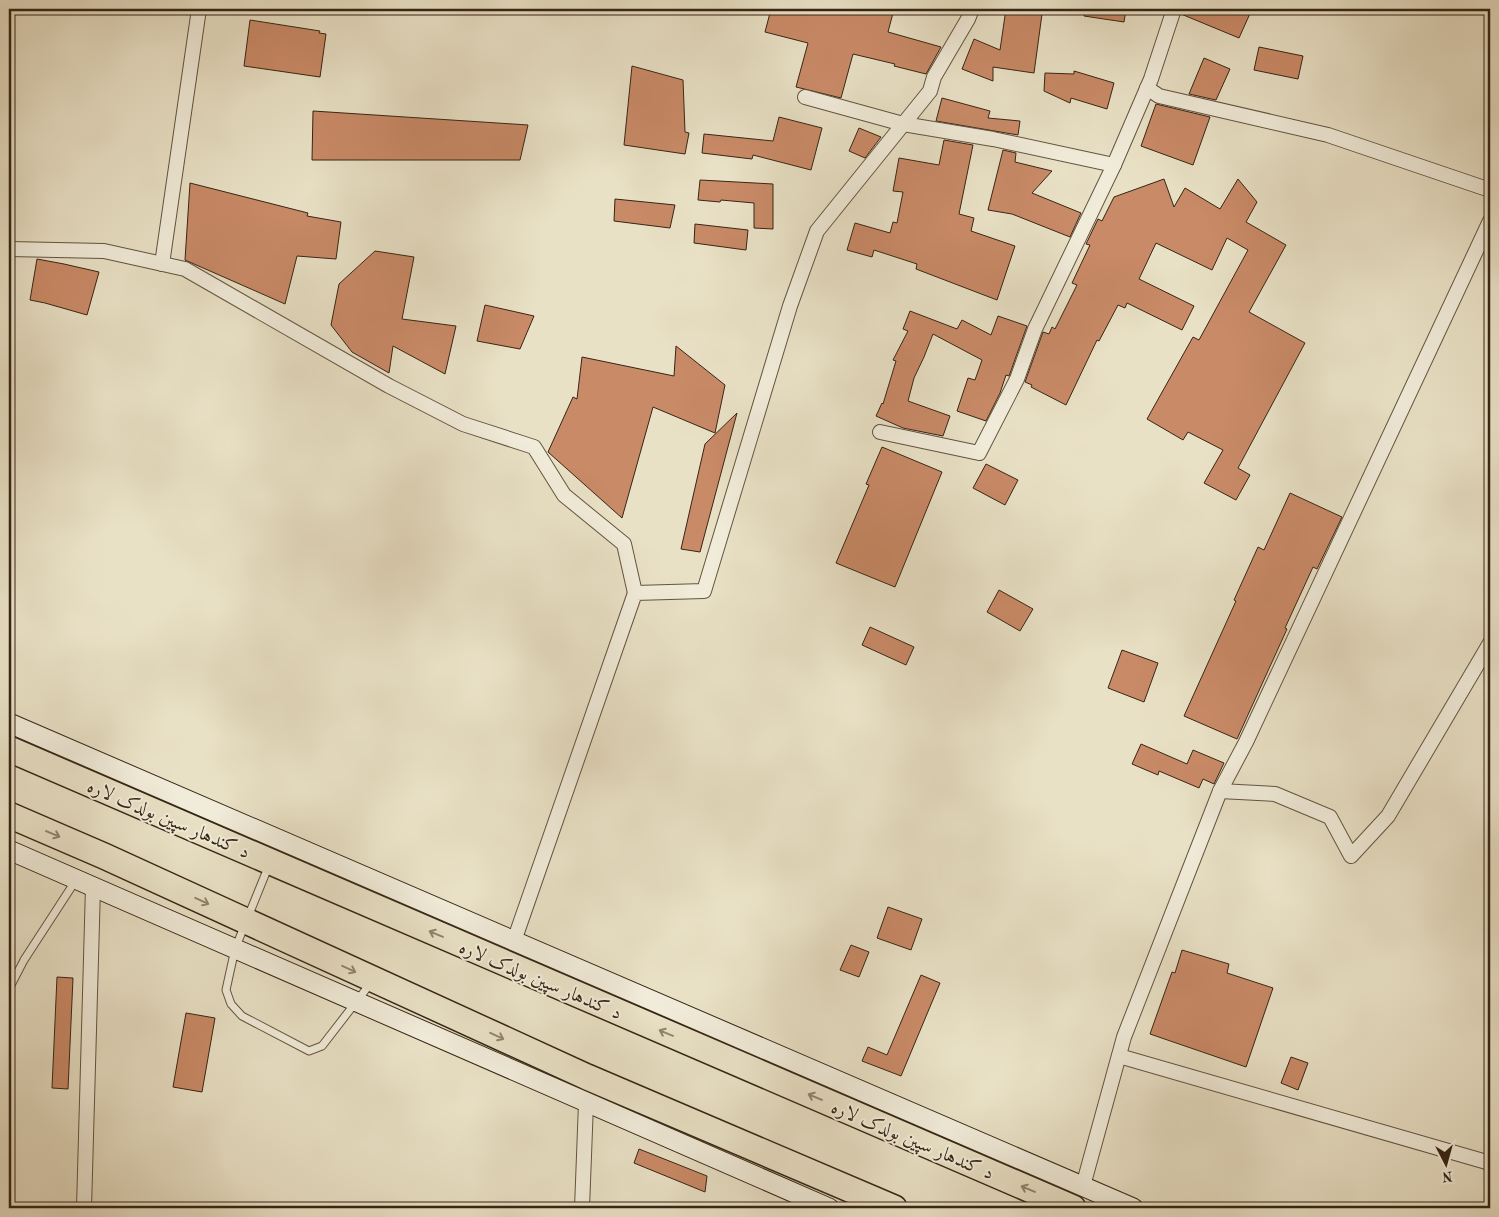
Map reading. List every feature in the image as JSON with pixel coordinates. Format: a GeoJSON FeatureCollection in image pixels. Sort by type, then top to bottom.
{"type":"FeatureCollection","features":[{"type":"Feature","properties":{"kind":"highway","name":"د کندهار سپین بولدک لاره"},"geometry":{"type":"LineString","coordinates":[[9,749],[275,851],[1078,1197]]}},
{"type":"Feature","properties":{"kind":"highway"},"geometry":{"type":"LineString","coordinates":[[9,815],[104,856],[587,1077],[894,1208]]}},
{"type":"Feature","properties":{"kind":"street"},"geometry":{"type":"LineString","coordinates":[[162,264],[199,9]]}},
{"type":"Feature","properties":{"kind":"street"},"geometry":{"type":"LineString","coordinates":[[635,593],[704,591],[790,306],[818,232],[930,90],[934,77],[972,9]]}},
{"type":"Feature","properties":{"kind":"street"},"geometry":{"type":"LineString","coordinates":[[880,432],[979,453],[1017,379],[1035,329],[1114,165],[1147,88],[1174,9]]}},
{"type":"Feature","properties":{"kind":"street"},"geometry":{"type":"LineString","coordinates":[[1147,88],[1159,96],[1328,135],[1490,190]]}},
{"type":"Feature","properties":{"kind":"street"},"geometry":{"type":"LineString","coordinates":[[805,97],[903,124],[993,139],[1114,165]]}},
{"type":"Feature","properties":{"kind":"street"},"geometry":{"type":"LineString","coordinates":[[1078,1197],[1124,1037],[1220,791],[1246,742],[1490,221]]}},
{"type":"Feature","properties":{"kind":"street"},"geometry":{"type":"LineString","coordinates":[[9,249],[104,251],[185,269],[389,386],[463,424],[534,447],[564,495],[624,544],[635,593],[514,941]]}},
{"type":"Feature","properties":{"kind":"street"},"geometry":{"type":"LineString","coordinates":[[1220,791],[1275,794],[1330,817],[1351,856],[1388,816],[1490,644]]}},
{"type":"Feature","properties":{"kind":"street"},"geometry":{"type":"LineString","coordinates":[[9,723],[275,851],[514,941],[1078,1197],[1133,1208]]}},
{"type":"Feature","properties":{"kind":"street"},"geometry":{"type":"LineString","coordinates":[[9,850],[829,1208]]}},
{"type":"Feature","properties":{"kind":"street"},"geometry":{"type":"LineString","coordinates":[[84,1208],[93,887]]}},
{"type":"Feature","properties":{"kind":"street"},"geometry":{"type":"LineString","coordinates":[[1119,1056],[1490,1163]]}},
{"type":"Feature","properties":{"kind":"street"},"geometry":{"type":"LineString","coordinates":[[582,1208],[586,1103]]}},
{"type":"Feature","properties":{"kind":"lane"},"geometry":{"type":"LineString","coordinates":[[275,851],[235,949],[226,990],[231,1004],[242,1016],[309,1051],[322,1046],[373,980]]}},
{"type":"Feature","properties":{"kind":"lane"},"geometry":{"type":"LineString","coordinates":[[9,989],[24,960],[76,880]]}},
{"type":"Feature","properties":{"kind":"building"},"geometry":{"type":"Polygon","coordinates":[[[771,9],[876,9],[893,13],[888,32],[941,47],[926,74],[853,54],[841,98],[796,87],[808,43],[765,32],[771,9]]]}},
{"type":"Feature","properties":{"kind":"building"},"geometry":{"type":"Polygon","coordinates":[[[1006,9],[1042,14],[1034,73],[993,67],[993,81],[962,69],[974,39],[1000,50],[1006,9]]]}},
{"type":"Feature","properties":{"kind":"building"},"geometry":{"type":"Polygon","coordinates":[[[1084,9],[1126,9],[1124,22],[1084,16],[1084,9]]]}},
{"type":"Feature","properties":{"kind":"building"},"geometry":{"type":"Polygon","coordinates":[[[1183,9],[1252,9],[1239,38],[1181,14],[1183,9]]]}},
{"type":"Feature","properties":{"kind":"building"},"geometry":{"type":"Polygon","coordinates":[[[250,20],[320,31],[319,33],[326,34],[320,77],[244,66],[250,20]]]}},
{"type":"Feature","properties":{"kind":"building"},"geometry":{"type":"Polygon","coordinates":[[[1259,47],[1303,56],[1298,79],[1254,70],[1259,47]]]}},
{"type":"Feature","properties":{"kind":"building"},"geometry":{"type":"Polygon","coordinates":[[[1204,58],[1230,69],[1216,100],[1189,94],[1204,58]]]}},
{"type":"Feature","properties":{"kind":"building"},"geometry":{"type":"Polygon","coordinates":[[[632,66],[683,80],[685,132],[689,133],[685,154],[624,145],[632,66]]]}},
{"type":"Feature","properties":{"kind":"building"},"geometry":{"type":"Polygon","coordinates":[[[1074,71],[1114,83],[1107,109],[1071,98],[1070,103],[1044,91],[1045,73],[1074,74],[1074,71]]]}},
{"type":"Feature","properties":{"kind":"building"},"geometry":{"type":"Polygon","coordinates":[[[942,98],[990,111],[988,118],[1020,121],[1018,135],[936,121],[942,98]]]}},
{"type":"Feature","properties":{"kind":"building"},"geometry":{"type":"Polygon","coordinates":[[[1156,104],[1210,117],[1193,165],[1141,146],[1156,104]]]}},
{"type":"Feature","properties":{"kind":"building"},"geometry":{"type":"Polygon","coordinates":[[[313,111],[528,125],[520,160],[312,160],[313,111]]]}},
{"type":"Feature","properties":{"kind":"building"},"geometry":{"type":"Polygon","coordinates":[[[779,117],[822,128],[811,170],[753,155],[752,159],[702,153],[704,134],[773,141],[779,117]]]}},
{"type":"Feature","properties":{"kind":"building"},"geometry":{"type":"Polygon","coordinates":[[[859,128],[881,137],[865,158],[849,151],[859,128]]]}},
{"type":"Feature","properties":{"kind":"building"},"geometry":{"type":"Polygon","coordinates":[[[944,140],[973,145],[959,214],[974,218],[971,231],[1015,246],[997,300],[916,269],[917,264],[874,250],[872,257],[847,250],[855,223],[890,233],[893,222],[897,223],[903,192],[893,191],[899,158],[939,165],[944,140]]]}},
{"type":"Feature","properties":{"kind":"building"},"geometry":{"type":"Polygon","coordinates":[[[1003,150],[1016,153],[1015,162],[1052,171],[1032,193],[1081,213],[1070,237],[1012,214],[988,210],[1003,150]]]}},
{"type":"Feature","properties":{"kind":"building"},"geometry":{"type":"Polygon","coordinates":[[[1164,179],[1174,207],[1185,188],[1220,209],[1238,179],[1257,202],[1246,222],[1286,245],[1249,312],[1305,343],[1238,468],[1250,475],[1236,500],[1204,483],[1223,450],[1188,432],[1183,440],[1147,419],[1193,337],[1199,340],[1248,250],[1227,238],[1212,270],[1156,243],[1139,279],[1194,306],[1182,330],[1127,303],[1125,308],[1118,305],[1099,341],[1097,340],[1066,405],[1025,382],[1043,332],[1049,334],[1052,327],[1055,329],[1077,285],[1072,283],[1090,245],[1086,244],[1098,219],[1102,221],[1114,197],[1164,179]]]}},
{"type":"Feature","properties":{"kind":"building"},"geometry":{"type":"Polygon","coordinates":[[[700,180],[773,184],[773,229],[754,228],[754,203],[698,200],[700,180]]]}},
{"type":"Feature","properties":{"kind":"building"},"geometry":{"type":"Polygon","coordinates":[[[190,183],[308,213],[307,216],[341,222],[336,259],[297,256],[285,304],[185,260],[190,183]]]}},
{"type":"Feature","properties":{"kind":"building"},"geometry":{"type":"Polygon","coordinates":[[[615,199],[675,205],[670,228],[614,221],[615,199]]]}},
{"type":"Feature","properties":{"kind":"building"},"geometry":{"type":"Polygon","coordinates":[[[695,224],[748,230],[746,250],[694,243],[695,224]]]}},
{"type":"Feature","properties":{"kind":"building"},"geometry":{"type":"Polygon","coordinates":[[[375,251],[414,257],[402,319],[456,326],[445,374],[393,346],[389,373],[352,352],[331,325],[339,284],[375,251]]]}},
{"type":"Feature","properties":{"kind":"building"},"geometry":{"type":"Polygon","coordinates":[[[37,259],[99,272],[87,315],[30,300],[37,259]]]}},
{"type":"Feature","properties":{"kind":"building"},"geometry":{"type":"Polygon","coordinates":[[[485,305],[534,316],[520,349],[477,341],[485,305]]]}},
{"type":"Feature","properties":{"kind":"building"},"geometry":{"type":"Polygon","coordinates":[[[910,311],[957,329],[962,320],[991,335],[998,316],[1027,326],[1009,376],[1006,375],[1000,393],[986,421],[957,411],[968,378],[975,380],[982,360],[933,334],[914,378],[908,401],[950,416],[943,436],[903,428],[876,416],[883,404],[896,361],[893,360],[908,331],[903,329],[910,311]]]}},
{"type":"Feature","properties":{"kind":"building"},"geometry":{"type":"Polygon","coordinates":[[[676,346],[725,385],[715,433],[653,407],[622,518],[548,452],[573,397],[577,399],[582,357],[674,376],[676,346]]]}},
{"type":"Feature","properties":{"kind":"building"},"geometry":{"type":"Polygon","coordinates":[[[737,413],[700,552],[681,549],[705,444],[737,413]]]}},
{"type":"Feature","properties":{"kind":"building"},"geometry":{"type":"Polygon","coordinates":[[[882,447],[942,472],[895,587],[836,563],[869,485],[866,484],[882,447]]]}},
{"type":"Feature","properties":{"kind":"building"},"geometry":{"type":"Polygon","coordinates":[[[986,464],[1018,480],[1005,505],[973,488],[986,464]]]}},
{"type":"Feature","properties":{"kind":"building"},"geometry":{"type":"Polygon","coordinates":[[[1290,493],[1342,517],[1317,569],[1313,567],[1237,739],[1184,716],[1236,601],[1234,600],[1258,547],[1264,550],[1290,493]]]}},
{"type":"Feature","properties":{"kind":"building"},"geometry":{"type":"Polygon","coordinates":[[[999,590],[1033,609],[1020,631],[987,612],[999,590]]]}},
{"type":"Feature","properties":{"kind":"building"},"geometry":{"type":"Polygon","coordinates":[[[870,627],[914,647],[906,665],[862,645],[870,627]]]}},
{"type":"Feature","properties":{"kind":"building"},"geometry":{"type":"Polygon","coordinates":[[[1122,650],[1158,663],[1144,702],[1108,688],[1122,650]]]}},
{"type":"Feature","properties":{"kind":"building"},"geometry":{"type":"Polygon","coordinates":[[[1141,744],[1187,764],[1193,750],[1224,763],[1214,784],[1203,779],[1199,788],[1159,771],[1158,775],[1132,764],[1141,744]]]}},
{"type":"Feature","properties":{"kind":"building"},"geometry":{"type":"Polygon","coordinates":[[[888,907],[922,919],[911,950],[877,938],[888,907]]]}},
{"type":"Feature","properties":{"kind":"building"},"geometry":{"type":"Polygon","coordinates":[[[851,945],[869,952],[859,977],[840,970],[851,945]]]}},
{"type":"Feature","properties":{"kind":"building"},"geometry":{"type":"Polygon","coordinates":[[[1182,950],[1229,964],[1227,973],[1273,988],[1246,1067],[1150,1034],[1172,972],[1175,973],[1182,950]]]}},
{"type":"Feature","properties":{"kind":"building"},"geometry":{"type":"Polygon","coordinates":[[[921,975],[940,983],[901,1076],[862,1061],[868,1047],[887,1055],[921,975]]]}},
{"type":"Feature","properties":{"kind":"building"},"geometry":{"type":"Polygon","coordinates":[[[57,977],[73,978],[68,1089],[52,1088],[57,977]]]}},
{"type":"Feature","properties":{"kind":"building"},"geometry":{"type":"Polygon","coordinates":[[[186,1013],[215,1018],[202,1092],[173,1087],[186,1013]]]}},
{"type":"Feature","properties":{"kind":"building"},"geometry":{"type":"Polygon","coordinates":[[[1291,1057],[1308,1063],[1298,1090],[1281,1083],[1291,1057]]]}},
{"type":"Feature","properties":{"kind":"building"},"geometry":{"type":"Polygon","coordinates":[[[639,1149],[707,1176],[705,1192],[634,1163],[639,1149]]]}}]}
